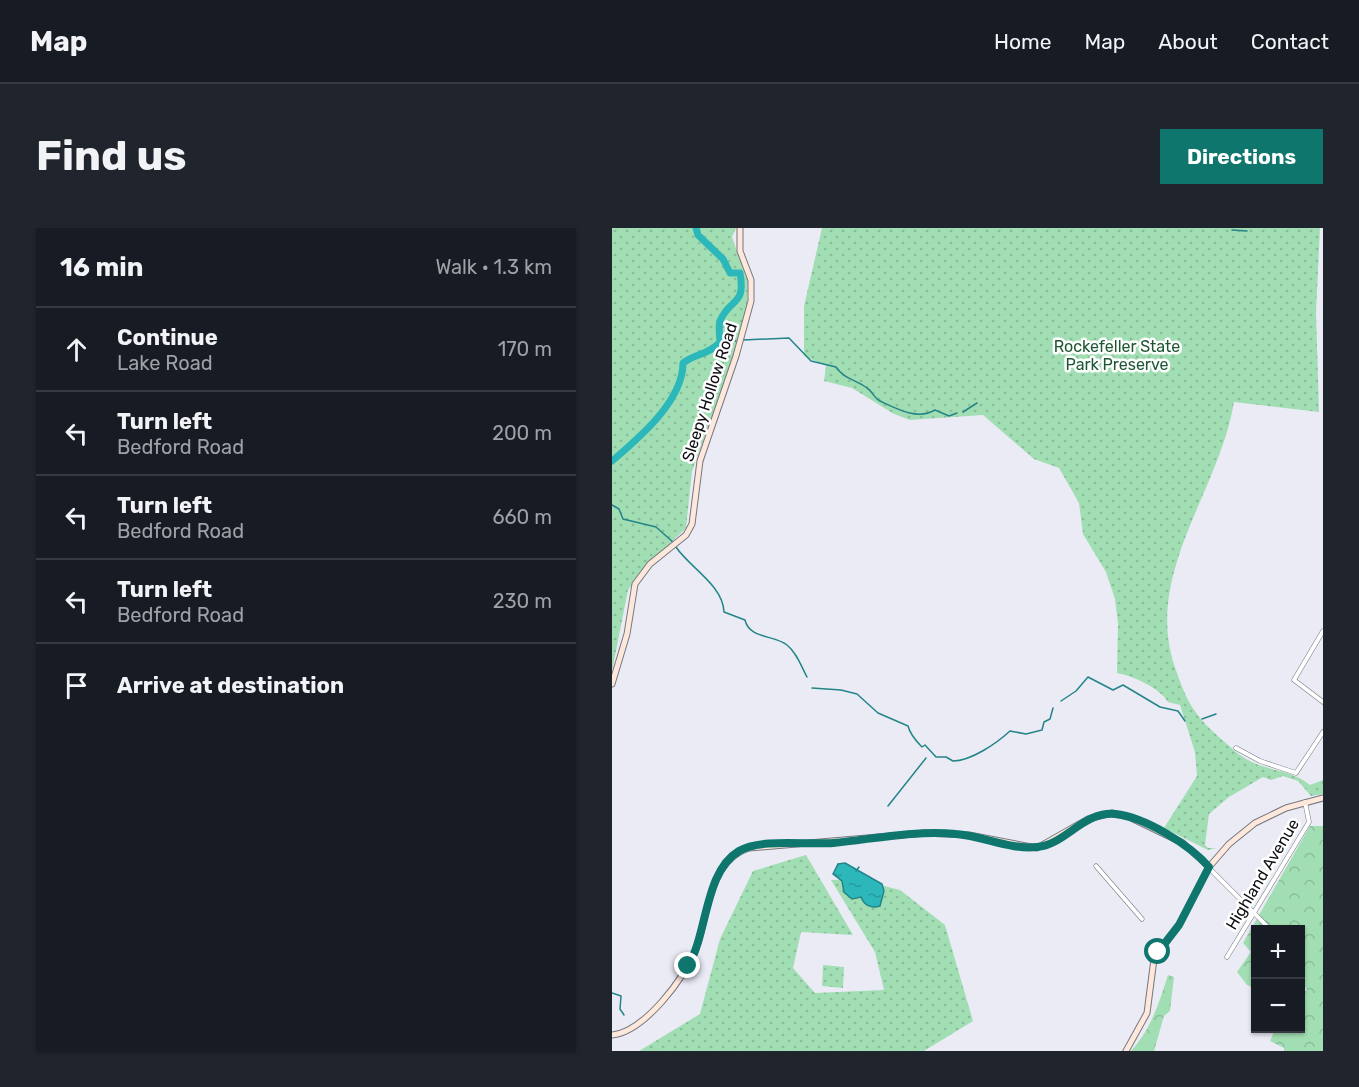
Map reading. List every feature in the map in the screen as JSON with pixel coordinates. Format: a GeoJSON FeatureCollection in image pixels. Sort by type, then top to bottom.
{"type":"FeatureCollection","features":[{"type":"Feature","properties":{"kind":"main road","name":"Sleepy Hollow Road"},"geometry":{"type":"LineString","coordinates":[[612,684],[627,634],[635,584],[651,564],[674,546],[690,529],[700,461],[750,308],[752,286],[740,251],[740,228]]}},
{"type":"Feature","properties":{"kind":"main road"},"geometry":{"type":"LineString","coordinates":[[1126,1051],[1147,1013],[1154,959],[1179,925],[1209,867],[1229,844],[1255,823],[1305,802],[1323,798]]}},
{"type":"Feature","properties":{"kind":"main road"},"geometry":{"type":"LineString","coordinates":[[612,1035],[621,1034],[641,1024],[688,966],[696,948],[718,874],[731,857],[743,849],[759,845],[953,833],[1036,848],[1048,844],[1088,819],[1112,813],[1130,817],[1184,843],[1209,867]]}},
{"type":"Feature","properties":{"kind":"street"},"geometry":{"type":"LineString","coordinates":[[1323,631],[1294,680],[1323,702]]}},
{"type":"Feature","properties":{"kind":"street"},"geometry":{"type":"LineString","coordinates":[[1236,748],[1260,761],[1296,773],[1323,732]]}},
{"type":"Feature","properties":{"kind":"street","name":"Highland Avenue"},"geometry":{"type":"LineString","coordinates":[[1227,957],[1309,822],[1305,802]]}},
{"type":"Feature","properties":{"kind":"street"},"geometry":{"type":"LineString","coordinates":[[1096,866],[1142,919]]}},
{"type":"Feature","properties":{"kind":"street"},"geometry":{"type":"LineString","coordinates":[[1209,867],[1266,925]]}},
{"type":"Feature","properties":{"kind":"green space"},"geometry":{"type":"Polygon","coordinates":[[[612,228],[736,228],[732,237],[748,282],[747,305],[727,375],[692,471],[686,528],[644,569],[628,590],[612,671],[612,228]]]}},
{"type":"Feature","properties":{"kind":"green space","name":"Rockefeller State Park Preserve"},"geometry":{"type":"Polygon","coordinates":[[[822,228],[1320,228],[1316,312],[1319,412],[1234,402],[1226,436],[1214,470],[1186,536],[1175,569],[1168,603],[1168,637],[1183,689],[1193,709],[1205,724],[1245,759],[1293,775],[1310,785],[1323,780],[1323,794],[1311,796],[1298,781],[1283,776],[1271,780],[1263,777],[1229,797],[1209,814],[1205,845],[1208,848],[1216,848],[1208,850],[1164,828],[1197,776],[1195,752],[1180,705],[1168,702],[1146,683],[1117,673],[1118,623],[1115,599],[1106,572],[1083,534],[1079,503],[1059,468],[1034,459],[983,415],[910,420],[894,414],[852,388],[824,381],[826,366],[804,356],[804,306],[822,228]]]}},
{"type":"Feature","properties":{"kind":"green space"},"geometry":{"type":"Polygon","coordinates":[[[1310,826],[1323,826],[1323,1051],[1284,1051],[1284,1048],[1270,1041],[1273,1033],[1305,1033],[1305,991],[1307,990],[1305,987],[1305,925],[1253,925],[1310,826]]]}},
{"type":"Feature","properties":{"kind":"green space"},"geometry":{"type":"Polygon","coordinates":[[[806,855],[853,935],[801,932],[793,968],[815,993],[884,990],[875,952],[831,880],[857,879],[900,890],[945,925],[973,1021],[924,1051],[639,1051],[700,1014],[720,939],[753,871],[806,855]]]}},
{"type":"Feature","properties":{"kind":"green space"},"geometry":{"type":"Polygon","coordinates":[[[1251,929],[1251,952],[1243,943],[1251,929]]]}},
{"type":"Feature","properties":{"kind":"green space"},"geometry":{"type":"Polygon","coordinates":[[[1251,952],[1251,986],[1247,985],[1237,972],[1251,952]]]}},
{"type":"Feature","properties":{"kind":"green space"},"geometry":{"type":"Polygon","coordinates":[[[823,965],[844,967],[843,988],[822,986],[823,965]]]}},
{"type":"Feature","properties":{"kind":"green space"},"geometry":{"type":"Polygon","coordinates":[[[1168,975],[1174,977],[1170,1011],[1164,1016],[1154,1051],[1131,1051],[1149,1025],[1168,975]]]}},
{"type":"Feature","properties":{"kind":"water"},"geometry":{"type":"Polygon","coordinates":[[[845,863],[882,884],[884,891],[880,906],[868,906],[861,897],[852,899],[844,892],[842,881],[833,874],[838,864],[845,863]]]}},
{"type":"Feature","properties":{"kind":"waterway"},"geometry":{"type":"LineString","coordinates":[[612,461],[646,430],[668,405],[676,391],[683,363],[712,349],[720,342],[720,321],[724,313],[739,297],[740,273],[730,273],[723,259],[698,235],[696,228]]}},
{"type":"Feature","properties":{"kind":"waterway"},"geometry":{"type":"LineString","coordinates":[[1232,230],[1247,231]]}},
{"type":"Feature","properties":{"kind":"waterway"},"geometry":{"type":"LineString","coordinates":[[743,340],[789,338],[811,361],[836,367],[847,377],[869,389],[878,400],[894,408],[915,414],[935,410],[949,416],[957,413]]}},
{"type":"Feature","properties":{"kind":"waterway"},"geometry":{"type":"LineString","coordinates":[[720,342],[736,341]]}},
{"type":"Feature","properties":{"kind":"waterway"},"geometry":{"type":"LineString","coordinates":[[963,412],[977,403]]}},
{"type":"Feature","properties":{"kind":"waterway"},"geometry":{"type":"LineString","coordinates":[[612,505],[619,509],[623,519],[656,527],[674,543]]}},
{"type":"Feature","properties":{"kind":"waterway"},"geometry":{"type":"LineString","coordinates":[[676,547],[718,593],[724,612],[745,620],[747,626],[757,634],[787,645],[796,656],[807,677]]}},
{"type":"Feature","properties":{"kind":"waterway"},"geometry":{"type":"LineString","coordinates":[[1061,701],[1076,691],[1088,677],[1113,690],[1123,685],[1160,707],[1178,711],[1185,721]]}},
{"type":"Feature","properties":{"kind":"waterway"},"geometry":{"type":"LineString","coordinates":[[812,688],[841,690],[857,694],[878,713],[908,726],[922,747],[925,745],[936,757],[946,757],[953,761],[976,755],[1010,731],[1026,734],[1042,730],[1044,722],[1050,719],[1053,708]]}},
{"type":"Feature","properties":{"kind":"waterway"},"geometry":{"type":"LineString","coordinates":[[1202,719],[1216,714]]}},
{"type":"Feature","properties":{"kind":"waterway"},"geometry":{"type":"LineString","coordinates":[[888,806],[926,758]]}},
{"type":"Feature","properties":{"kind":"waterway"},"geometry":{"type":"LineString","coordinates":[[856,871],[859,867]]}},
{"type":"Feature","properties":{"kind":"waterway"},"geometry":{"type":"LineString","coordinates":[[612,993],[621,996],[620,1009],[624,1015]]}},
{"type":"Feature","properties":{"kind":"route"},"geometry":{"type":"LineString","coordinates":[[688,966],[696,948],[718,874],[731,857],[743,849],[759,845],[810,844],[926,833],[969,835],[1036,848],[1048,844],[1088,819],[1112,813],[1130,817],[1184,843],[1209,867],[1179,925],[1158,952]]}}]}
